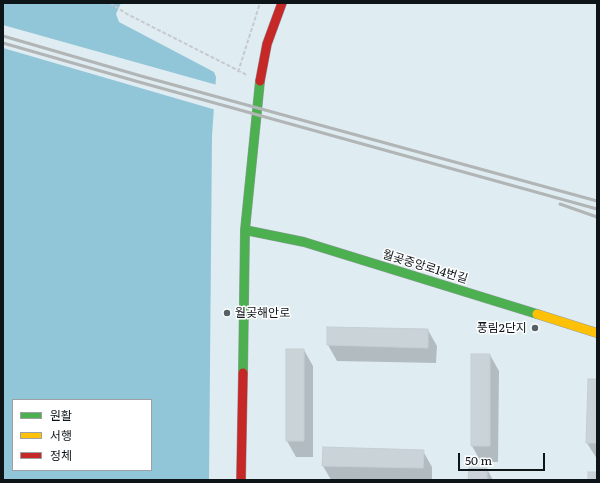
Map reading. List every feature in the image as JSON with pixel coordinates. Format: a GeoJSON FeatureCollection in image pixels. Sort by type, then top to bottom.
{"type":"FeatureCollection","features":[{"type":"Feature","properties":{"kind":"street"},"geometry":{"type":"LineString","coordinates":[[241,480],[245,230],[260,80],[267,44],[282,3]]}},
{"type":"Feature","properties":{"kind":"street","name":"월곶중앙로14번길"},"geometry":{"type":"LineString","coordinates":[[245,230],[304,242],[597,333]]}},
{"type":"Feature","properties":{"kind":"path"},"geometry":{"type":"LineString","coordinates":[[110,3],[127,14],[238,72],[260,80]]}},
{"type":"Feature","properties":{"kind":"path"},"geometry":{"type":"LineString","coordinates":[[238,72],[260,3]]}},
{"type":"Feature","properties":{"kind":"water"},"geometry":{"type":"Polygon","coordinates":[[[3,3],[121,3],[116,14],[119,22],[214,72],[216,77],[212,136],[209,480],[3,480],[3,3]]]}},
{"type":"Feature","properties":{"kind":"pier"},"geometry":{"type":"Polygon","coordinates":[[[3,25],[217,85],[216,110],[3,48],[3,25]]]}},
{"type":"Feature","properties":{"kind":"building"},"geometry":{"type":"Polygon","coordinates":[[[327,327],[428,329],[428,348],[327,345],[327,327]]]}},
{"type":"Feature","properties":{"kind":"building"},"geometry":{"type":"Polygon","coordinates":[[[286,349],[304,349],[304,441],[286,441],[286,349]]]}},
{"type":"Feature","properties":{"kind":"building"},"geometry":{"type":"Polygon","coordinates":[[[471,354],[490,354],[490,446],[471,446],[471,354]]]}},
{"type":"Feature","properties":{"kind":"building"},"geometry":{"type":"Polygon","coordinates":[[[588,379],[597,379],[597,443],[586,443],[588,379]]]}},
{"type":"Feature","properties":{"kind":"building"},"geometry":{"type":"Polygon","coordinates":[[[323,447],[424,450],[423,468],[322,466],[323,447]]]}},
{"type":"Feature","properties":{"kind":"building"},"geometry":{"type":"Polygon","coordinates":[[[469,468],[487,468],[487,480],[468,480],[469,468]]]}},
{"type":"Feature","properties":{"kind":"building"},"geometry":{"type":"Polygon","coordinates":[[[588,472],[597,472],[597,480],[588,480],[588,472]]]}},
{"type":"Feature","properties":{"kind":"railway"},"geometry":{"type":"LineString","coordinates":[[3,36],[141,76],[597,201]]}},
{"type":"Feature","properties":{"kind":"railway"},"geometry":{"type":"LineString","coordinates":[[3,43],[597,209]]}},
{"type":"Feature","properties":{"kind":"railway"},"geometry":{"type":"LineString","coordinates":[[560,204],[597,217]]}},
{"type":"Feature","properties":{"kind":"traffic: fast"},"geometry":{"type":"LineString","coordinates":[[243,373],[245,230],[260,81]]}},
{"type":"Feature","properties":{"kind":"traffic: fast"},"geometry":{"type":"LineString","coordinates":[[245,230],[304,242],[537,314]]}},
{"type":"Feature","properties":{"kind":"traffic: slow"},"geometry":{"type":"LineString","coordinates":[[537,314],[597,333]]}},
{"type":"Feature","properties":{"kind":"traffic: jam"},"geometry":{"type":"LineString","coordinates":[[260,81],[267,44],[282,3]]}},
{"type":"Feature","properties":{"kind":"traffic: jam"},"geometry":{"type":"LineString","coordinates":[[241,480],[243,373]]}},
{"type":"Feature","properties":{"kind":"place","name":"월곶해안로"},"geometry":{"type":"Point","coordinates":[227,313]}},
{"type":"Feature","properties":{"kind":"place","name":"풍림2단지"},"geometry":{"type":"Point","coordinates":[535,328]}}]}
